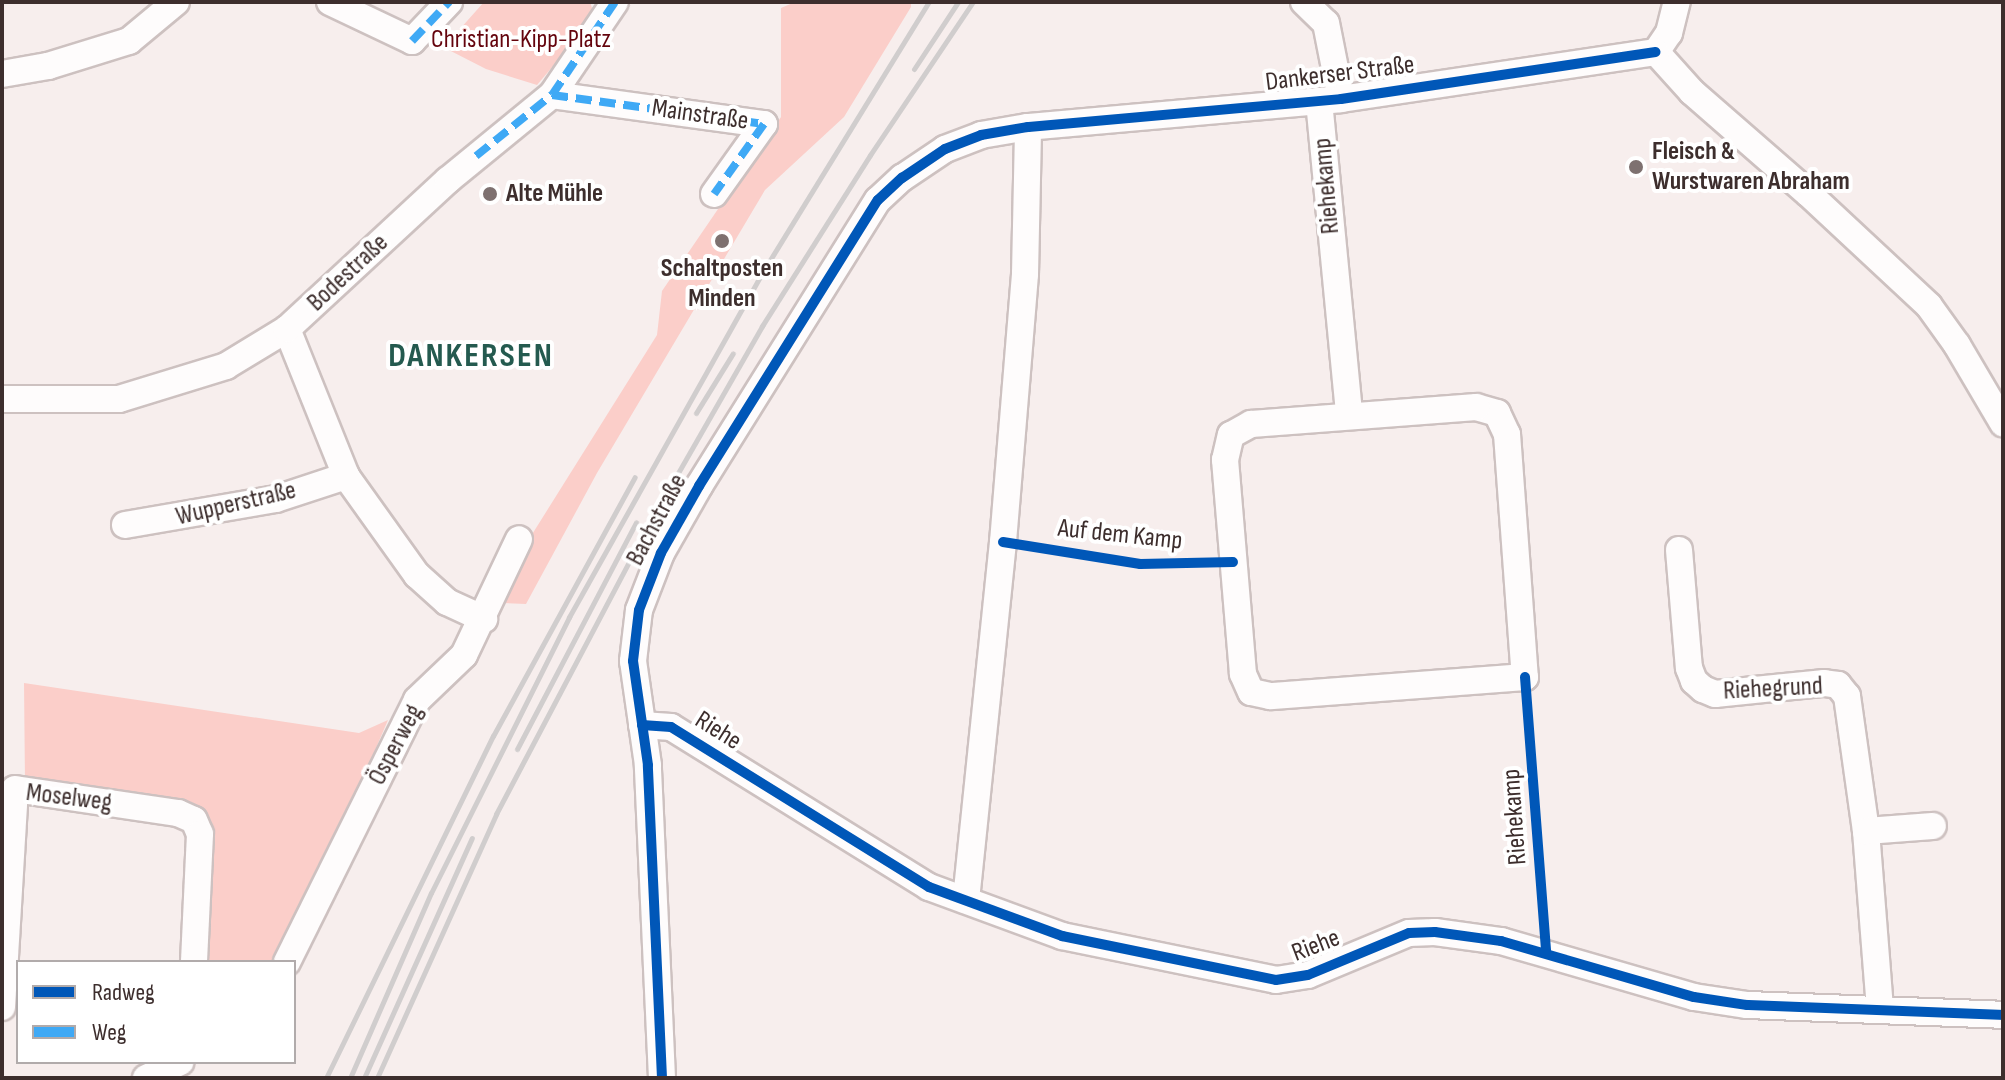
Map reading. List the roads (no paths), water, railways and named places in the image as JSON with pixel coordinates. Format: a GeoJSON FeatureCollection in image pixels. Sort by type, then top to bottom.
{"type":"FeatureCollection","features":[{"type":"Feature","properties":{"kind":"street"},"geometry":{"type":"LineString","coordinates":[[2,74],[48,66],[129,41],[176,2]]}},
{"type":"Feature","properties":{"kind":"street"},"geometry":{"type":"LineString","coordinates":[[330,2],[412,41],[449,2]]}},
{"type":"Feature","properties":{"kind":"street","name":"Bodestraße"},"geometry":{"type":"LineString","coordinates":[[2,399],[119,399],[226,366],[287,329],[448,180],[552,95],[615,2]]}},
{"type":"Feature","properties":{"kind":"street","name":"Riehekamp"},"geometry":{"type":"LineString","coordinates":[[1304,2],[1326,23],[1349,415]]}},
{"type":"Feature","properties":{"kind":"street"},"geometry":{"type":"LineString","coordinates":[[1677,2],[1669,33],[1656,52],[1692,92],[1821,204],[1929,306],[1965,356],[2003,423]]}},
{"type":"Feature","properties":{"kind":"street","name":"Dankerser Straße"},"geometry":{"type":"LineString","coordinates":[[1028,127],[1330,100],[1656,52]]}},
{"type":"Feature","properties":{"kind":"street","name":"Mainstraße"},"geometry":{"type":"LineString","coordinates":[[552,95],[764,124],[714,194]]}},
{"type":"Feature","properties":{"kind":"street"},"geometry":{"type":"LineString","coordinates":[[966,900],[1003,542],[1024,290],[1028,127]]}},
{"type":"Feature","properties":{"kind":"street","name":"Bachstraße"},"geometry":{"type":"LineString","coordinates":[[662,1078],[648,765],[633,661],[639,610],[653,569],[699,486],[861,223],[902,178],[945,149],[981,135],[1028,127]]}},
{"type":"Feature","properties":{"kind":"street"},"geometry":{"type":"LineString","coordinates":[[287,329],[346,476],[417,575],[447,602],[484,619]]}},
{"type":"Feature","properties":{"kind":"street"},"geometry":{"type":"LineString","coordinates":[[1476,407],[1497,413],[1504,422],[1525,677],[1270,696],[1258,695],[1245,684],[1226,448],[1231,435],[1241,427],[1349,415],[1476,407]]}},
{"type":"Feature","properties":{"kind":"street","name":"Wupperstraße"},"geometry":{"type":"LineString","coordinates":[[125,525],[276,499],[346,476]]}},
{"type":"Feature","properties":{"kind":"street","name":"Ösperweg"},"geometry":{"type":"LineString","coordinates":[[288,960],[417,700],[464,655],[484,619],[519,539]]}},
{"type":"Feature","properties":{"kind":"street","name":"Riehegrund"},"geometry":{"type":"LineString","coordinates":[[1679,550],[1689,668],[1694,681],[1715,694],[1824,683],[1838,685],[1847,696],[1866,831],[1880,1009]]}},
{"type":"Feature","properties":{"kind":"street","name":"Riehe"},"geometry":{"type":"LineString","coordinates":[[642,725],[671,727],[929,887],[1062,936],[1276,980],[1308,975],[1409,933],[1435,932],[1501,941],[1694,997],[1747,1005],[2003,1015]]}},
{"type":"Feature","properties":{"kind":"street","name":"Moselweg"},"geometry":{"type":"LineString","coordinates":[[2,1007],[15,789],[178,813],[194,820],[200,834],[194,960]]}},
{"type":"Feature","properties":{"kind":"street"},"geometry":{"type":"LineString","coordinates":[[1866,831],[1933,826]]}},
{"type":"Feature","properties":{"kind":"street"},"geometry":{"type":"LineString","coordinates":[[146,1078],[177,1064]]}},
{"type":"Feature","properties":{"kind":"railway"},"geometry":{"type":"LineString","coordinates":[[350,1078],[431,893],[569,617],[762,273],[929,2]]}},
{"type":"Feature","properties":{"kind":"railway"},"geometry":{"type":"LineString","coordinates":[[914,69],[958,2]]}},
{"type":"Feature","properties":{"kind":"railway"},"geometry":{"type":"LineString","coordinates":[[377,1078],[496,814],[647,527],[762,326],[870,155],[973,2]]}},
{"type":"Feature","properties":{"kind":"railway"},"geometry":{"type":"LineString","coordinates":[[696,413],[733,353]]}},
{"type":"Feature","properties":{"kind":"railway"},"geometry":{"type":"LineString","coordinates":[[326,1078],[493,736],[635,477]]}},
{"type":"Feature","properties":{"kind":"railway"},"geometry":{"type":"LineString","coordinates":[[517,749],[636,522]]}},
{"type":"Feature","properties":{"kind":"railway"},"geometry":{"type":"LineString","coordinates":[[364,1078],[472,838]]}},
{"type":"Feature","properties":{"kind":"place","name":"Fleisch & Wurstwaren Abraham"},"geometry":{"type":"Point","coordinates":[1636,167]}},
{"type":"Feature","properties":{"kind":"place","name":"Alte Mühle"},"geometry":{"type":"Point","coordinates":[490,194]}},
{"type":"Feature","properties":{"kind":"place","name":"Schaltposten Minden"},"geometry":{"type":"Point","coordinates":[722,241]}},
{"type":"Feature","properties":{"kind":"district","name":"DANKERSEN"},"geometry":{"type":"Point","coordinates":[471,356]}},
{"type":"Feature","properties":{"kind":"park label","name":"Christian-Kipp-Platz"},"geometry":{"type":"Point","coordinates":[521,40]}}]}
